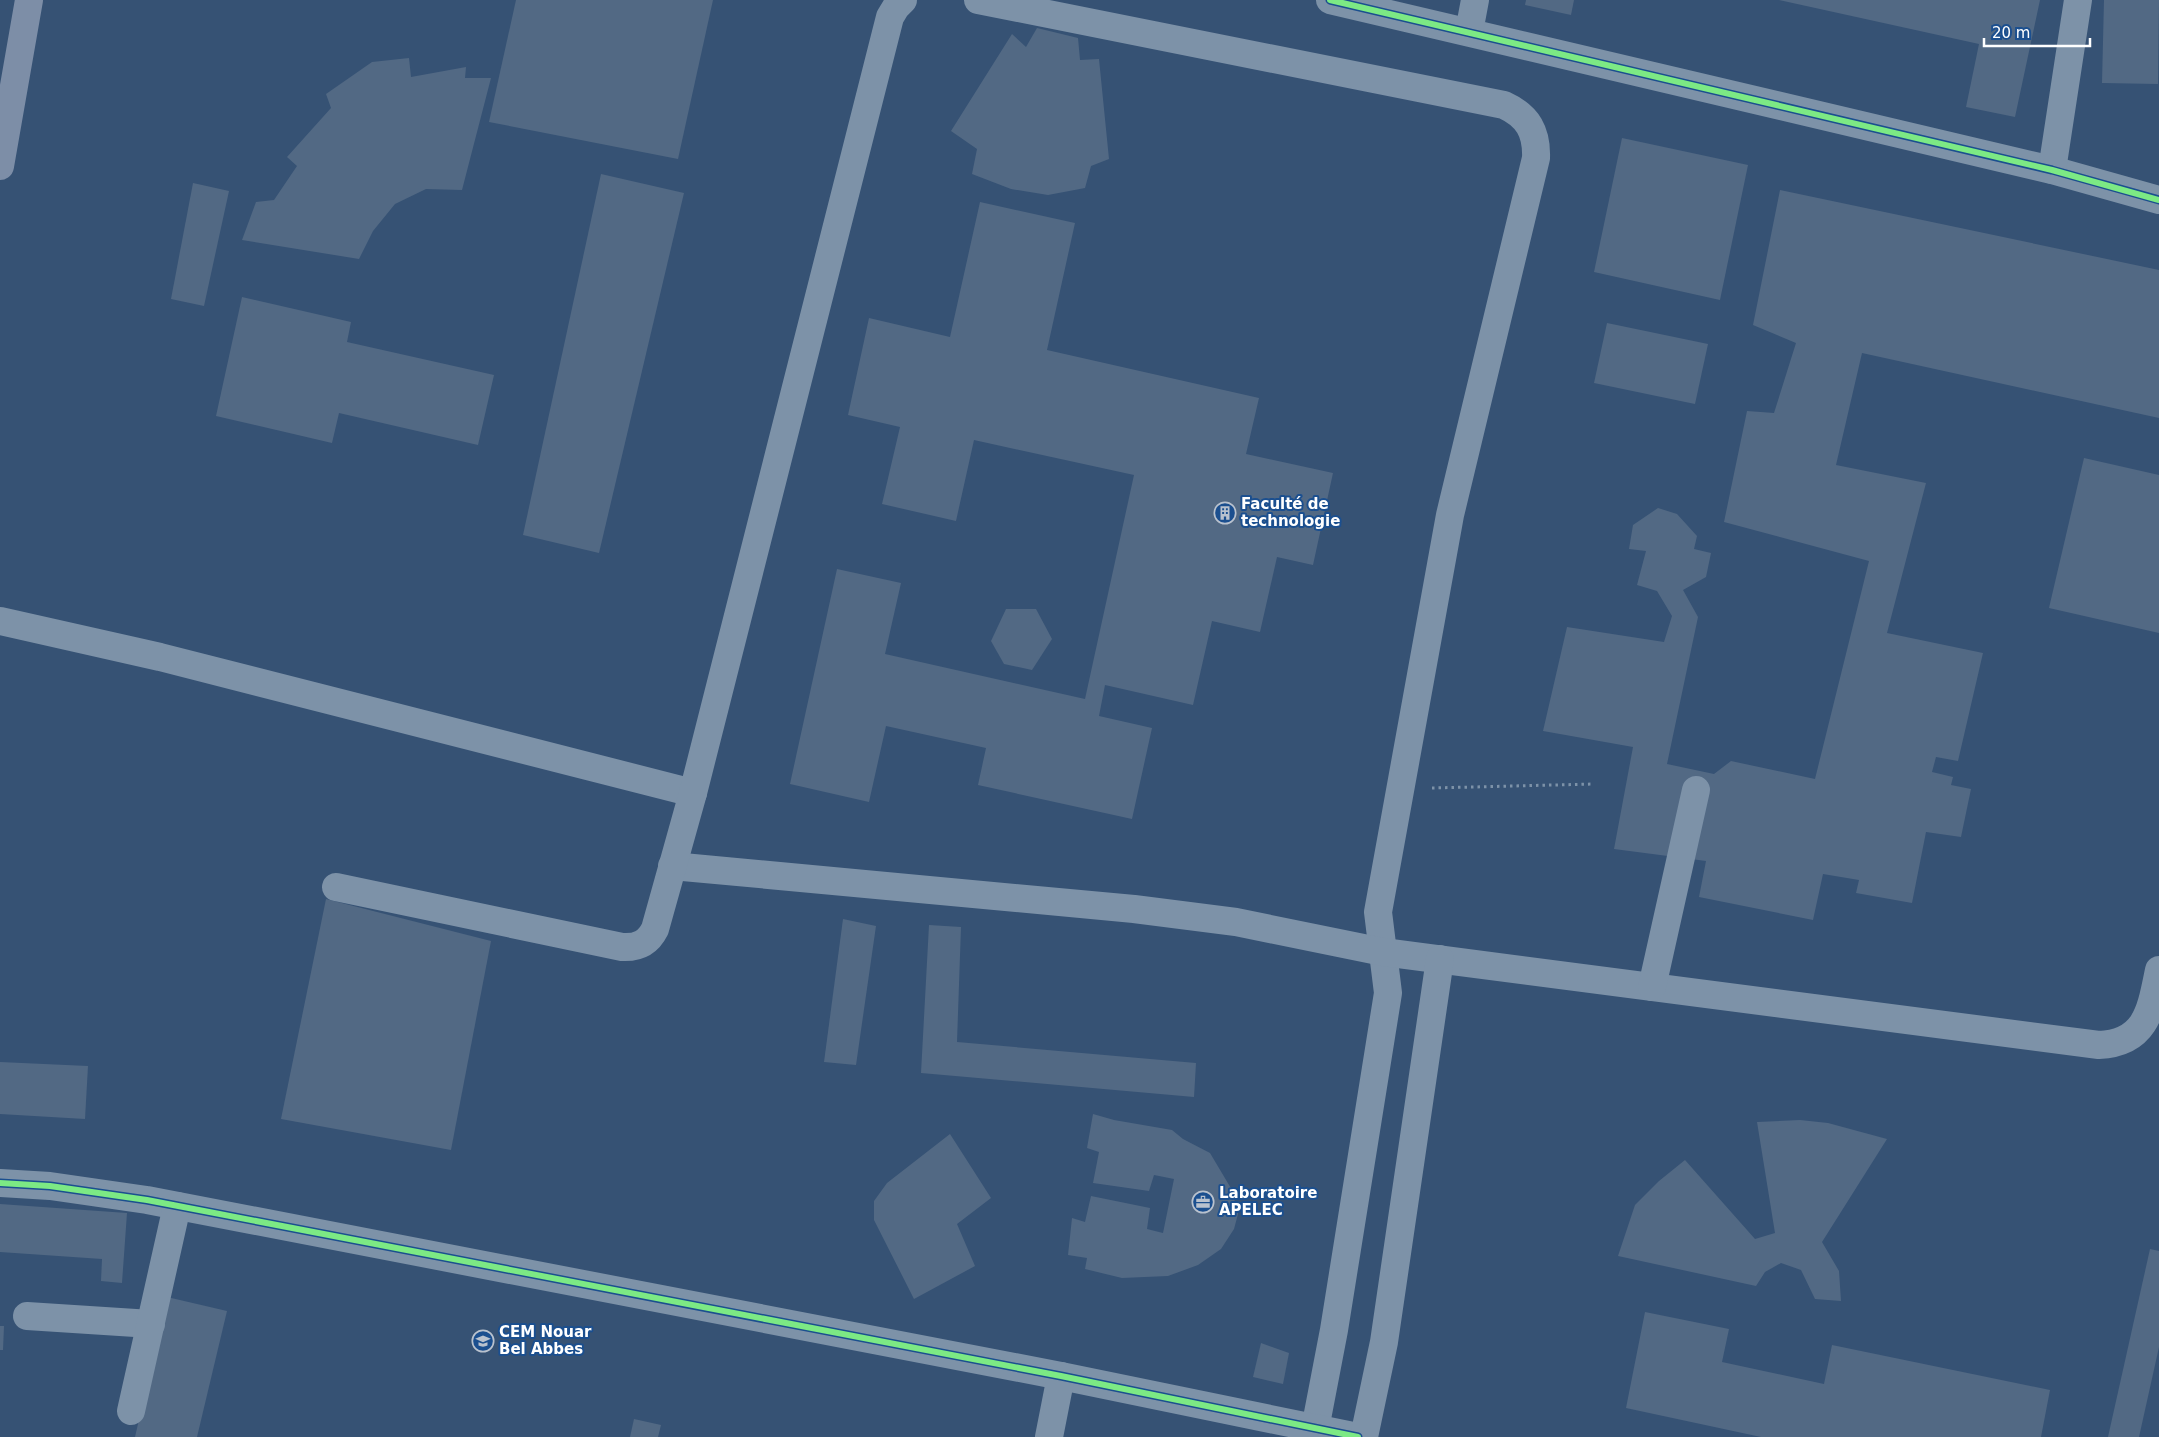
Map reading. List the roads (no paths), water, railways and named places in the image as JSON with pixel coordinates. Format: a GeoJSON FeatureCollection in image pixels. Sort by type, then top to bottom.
{"type":"FeatureCollection","features":[{"type":"Feature","properties":{"kind":"main road"},"geometry":{"type":"LineString","coordinates":[[0,166],[30,0]]}},
{"type":"Feature","properties":{"kind":"street"},"geometry":{"type":"LineString","coordinates":[[336,887],[632,948],[651,938],[656,929],[692,792],[890,17],[896,6],[903,0]]}},
{"type":"Feature","properties":{"kind":"street"},"geometry":{"type":"LineString","coordinates":[[978,0],[1504,105],[1516,110],[1533,131],[1537,144],[1536,158],[1450,515],[1378,912],[1388,993],[1317,1433]]}},
{"type":"Feature","properties":{"kind":"street"},"geometry":{"type":"LineString","coordinates":[[1330,0],[2052,170],[2159,200]]}},
{"type":"Feature","properties":{"kind":"street"},"geometry":{"type":"LineString","coordinates":[[1469,32],[1475,0]]}},
{"type":"Feature","properties":{"kind":"street"},"geometry":{"type":"LineString","coordinates":[[2052,170],[2078,0]]}},
{"type":"Feature","properties":{"kind":"street"},"geometry":{"type":"LineString","coordinates":[[0,621],[170,660],[692,792]]}},
{"type":"Feature","properties":{"kind":"street"},"geometry":{"type":"LineString","coordinates":[[1652,987],[1696,790]]}},
{"type":"Feature","properties":{"kind":"street"},"geometry":{"type":"LineString","coordinates":[[672,866],[1124,908],[1236,922],[1383,952],[2099,1045],[2114,1044],[2138,1031],[2146,1020],[2151,1006],[2159,970]]}},
{"type":"Feature","properties":{"kind":"street"},"geometry":{"type":"LineString","coordinates":[[1364,1437],[1384,1342],[1440,959]]}},
{"type":"Feature","properties":{"kind":"street"},"geometry":{"type":"LineString","coordinates":[[0,1183],[50,1186],[177,1206],[1061,1376],[1317,1433],[1358,1437]]}},
{"type":"Feature","properties":{"kind":"street"},"geometry":{"type":"LineString","coordinates":[[131,1411],[177,1206]]}},
{"type":"Feature","properties":{"kind":"street"},"geometry":{"type":"LineString","coordinates":[[27,1316],[150,1324]]}},
{"type":"Feature","properties":{"kind":"street"},"geometry":{"type":"LineString","coordinates":[[1049,1437],[1061,1376]]}},
{"type":"Feature","properties":{"kind":"place","name":"Faculté de technologie"},"geometry":{"type":"Point","coordinates":[1225,513]}},
{"type":"Feature","properties":{"kind":"place","name":"Laboratoire APELEC"},"geometry":{"type":"Point","coordinates":[1203,1202]}},
{"type":"Feature","properties":{"kind":"place","name":"CEM Nouar Bel Abbes"},"geometry":{"type":"Point","coordinates":[483,1341]}}]}
